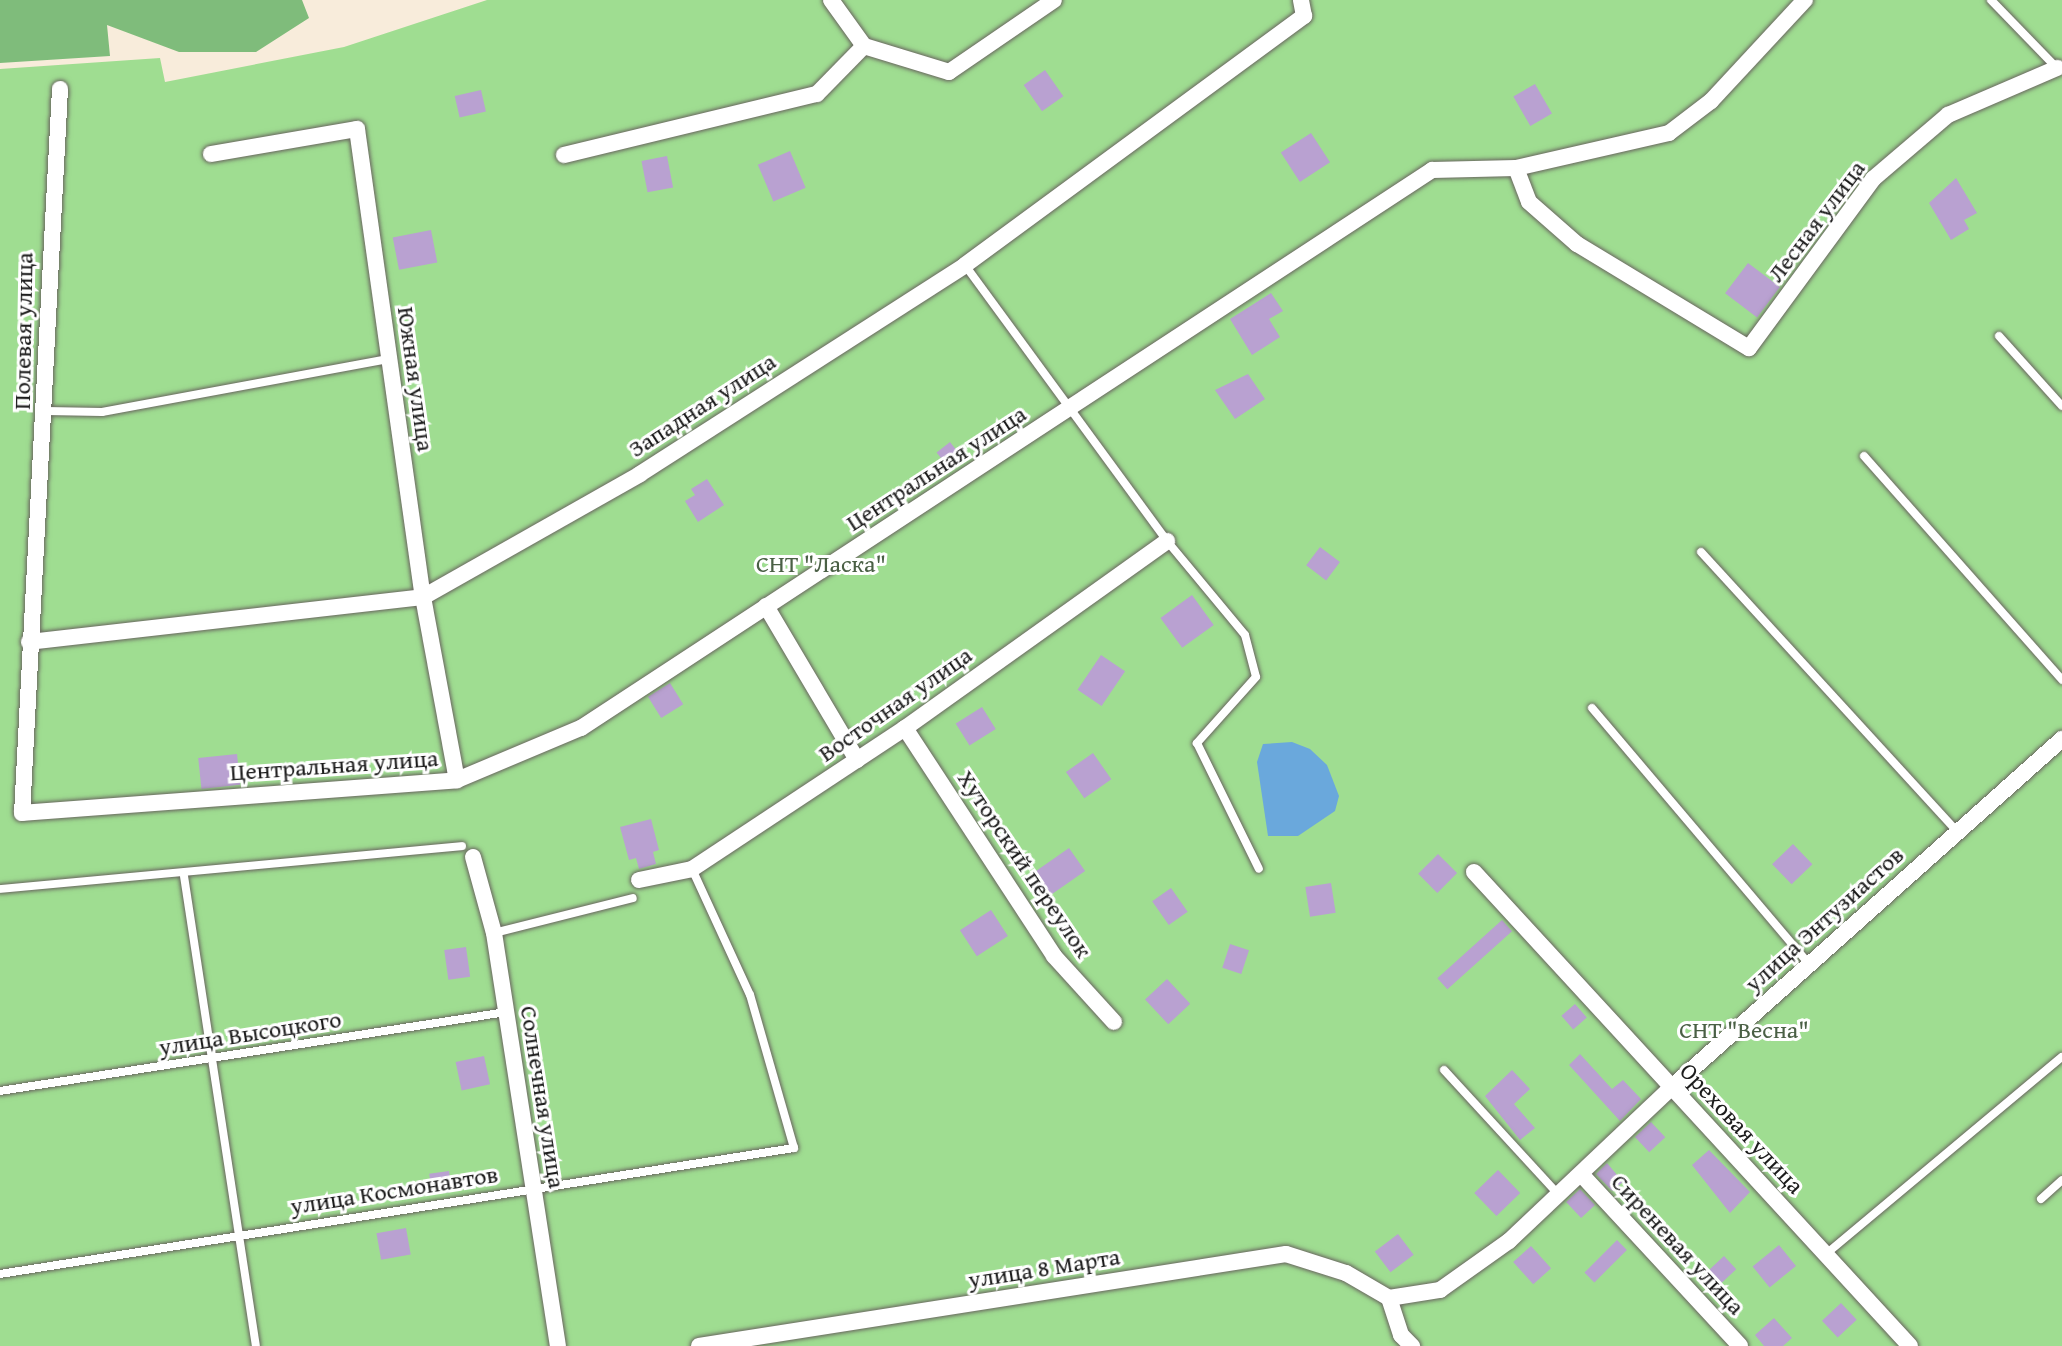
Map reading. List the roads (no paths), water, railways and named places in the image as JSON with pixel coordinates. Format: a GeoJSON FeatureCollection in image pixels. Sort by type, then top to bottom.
{"type":"FeatureCollection","features":[{"type":"Feature","properties":{"kind":"street"},"geometry":{"type":"LineString","coordinates":[[831,0],[864,46],[949,72],[1054,0]]}},
{"type":"Feature","properties":{"kind":"street","name":"Западная улица"},"geometry":{"type":"LineString","coordinates":[[29,642],[423,597],[640,474],[965,265],[1304,16],[1301,0]]}},
{"type":"Feature","properties":{"kind":"street","name":"Центральная улица"},"geometry":{"type":"LineString","coordinates":[[22,813],[457,780],[581,728],[1432,170],[1516,168],[1669,133],[1711,101],[1805,0]]}},
{"type":"Feature","properties":{"kind":"street"},"geometry":{"type":"LineString","coordinates":[[564,155],[817,94],[864,46]]}},
{"type":"Feature","properties":{"kind":"street","name":"Лесная улица"},"geometry":{"type":"LineString","coordinates":[[1516,168],[1529,202],[1577,244],[1749,348],[1873,179],[1948,115],[2057,68]]}},
{"type":"Feature","properties":{"kind":"street","name":"Полевая улица"},"geometry":{"type":"LineString","coordinates":[[22,813],[29,642],[46,411],[49,245],[60,89]]}},
{"type":"Feature","properties":{"kind":"street","name":"Южная улица"},"geometry":{"type":"LineString","coordinates":[[211,154],[357,129],[423,597],[457,780]]}},
{"type":"Feature","properties":{"kind":"street","name":"Восточная улица"},"geometry":{"type":"LineString","coordinates":[[639,880],[692,869],[905,728],[1167,541]]}},
{"type":"Feature","properties":{"kind":"street"},"geometry":{"type":"LineString","coordinates":[[766,606],[857,760]]}},
{"type":"Feature","properties":{"kind":"street","name":"Хуторский переулок"},"geometry":{"type":"LineString","coordinates":[[905,728],[1054,956],[1114,1022]]}},
{"type":"Feature","properties":{"kind":"street","name":"улица Энтузиастов"},"geometry":{"type":"LineString","coordinates":[[1389,1298],[1440,1290],[1509,1241],[1672,1087],[2062,739]]}},
{"type":"Feature","properties":{"kind":"street","name":"Солнечная улица"},"geometry":{"type":"LineString","coordinates":[[468,852],[494,933],[558,1346]]}},
{"type":"Feature","properties":{"kind":"street","name":"Ореховая улица"},"geometry":{"type":"LineString","coordinates":[[1474,872],[1910,1346]]}},
{"type":"Feature","properties":{"kind":"street","name":"Сиреневая улица"},"geometry":{"type":"LineString","coordinates":[[1581,1174],[1740,1346]]}},
{"type":"Feature","properties":{"kind":"street","name":"улица 8 Марта"},"geometry":{"type":"LineString","coordinates":[[699,1346],[1286,1254],[1346,1273],[1389,1298]]}},
{"type":"Feature","properties":{"kind":"street"},"geometry":{"type":"LineString","coordinates":[[1389,1298],[1401,1335],[1412,1346]]}},
{"type":"Feature","properties":{"kind":"lane"},"geometry":{"type":"LineString","coordinates":[[1991,0],[2057,68]]}},
{"type":"Feature","properties":{"kind":"lane"},"geometry":{"type":"LineString","coordinates":[[965,265],[1167,541],[1245,635],[1256,677],[1197,743],[1259,869]]}},
{"type":"Feature","properties":{"kind":"lane"},"geometry":{"type":"LineString","coordinates":[[1999,336],[2062,406]]}},
{"type":"Feature","properties":{"kind":"lane"},"geometry":{"type":"LineString","coordinates":[[46,411],[102,412],[388,359]]}},
{"type":"Feature","properties":{"kind":"lane"},"geometry":{"type":"LineString","coordinates":[[1864,456],[2062,680]]}},
{"type":"Feature","properties":{"kind":"lane"},"geometry":{"type":"LineString","coordinates":[[1701,552],[1957,831]]}},
{"type":"Feature","properties":{"kind":"lane"},"geometry":{"type":"LineString","coordinates":[[1592,708],[1809,965]]}},
{"type":"Feature","properties":{"kind":"lane"},"geometry":{"type":"LineString","coordinates":[[0,889],[468,852]]}},
{"type":"Feature","properties":{"kind":"lane","name":"улица Космонавтов"},"geometry":{"type":"LineString","coordinates":[[0,1274],[794,1148],[750,995],[692,869]]}},
{"type":"Feature","properties":{"kind":"lane"},"geometry":{"type":"LineString","coordinates":[[184,876],[235,1236],[256,1346]]}},
{"type":"Feature","properties":{"kind":"lane"},"geometry":{"type":"LineString","coordinates":[[494,933],[633,898]]}},
{"type":"Feature","properties":{"kind":"lane","name":"улица Высоцкого"},"geometry":{"type":"LineString","coordinates":[[0,1091],[506,1012]]}},
{"type":"Feature","properties":{"kind":"lane"},"geometry":{"type":"LineString","coordinates":[[1826,1255],[2062,1057]]}},
{"type":"Feature","properties":{"kind":"lane"},"geometry":{"type":"LineString","coordinates":[[1444,1070],[1559,1194]]}},
{"type":"Feature","properties":{"kind":"lane"},"geometry":{"type":"LineString","coordinates":[[2041,1199],[2062,1180]]}},
{"type":"Feature","properties":{"kind":"water"},"geometry":{"type":"Polygon","coordinates":[[[1292,742],[1310,749],[1327,765],[1339,796],[1335,811],[1298,836],[1268,836],[1257,762],[1263,744],[1292,742]]]}},
{"type":"Feature","properties":{"kind":"park label","name":"СНТ \"Ласка\""},"geometry":{"type":"Point","coordinates":[821,564]}},
{"type":"Feature","properties":{"kind":"park label","name":"СНТ \"Весна\""},"geometry":{"type":"Point","coordinates":[1744,1030]}}]}
